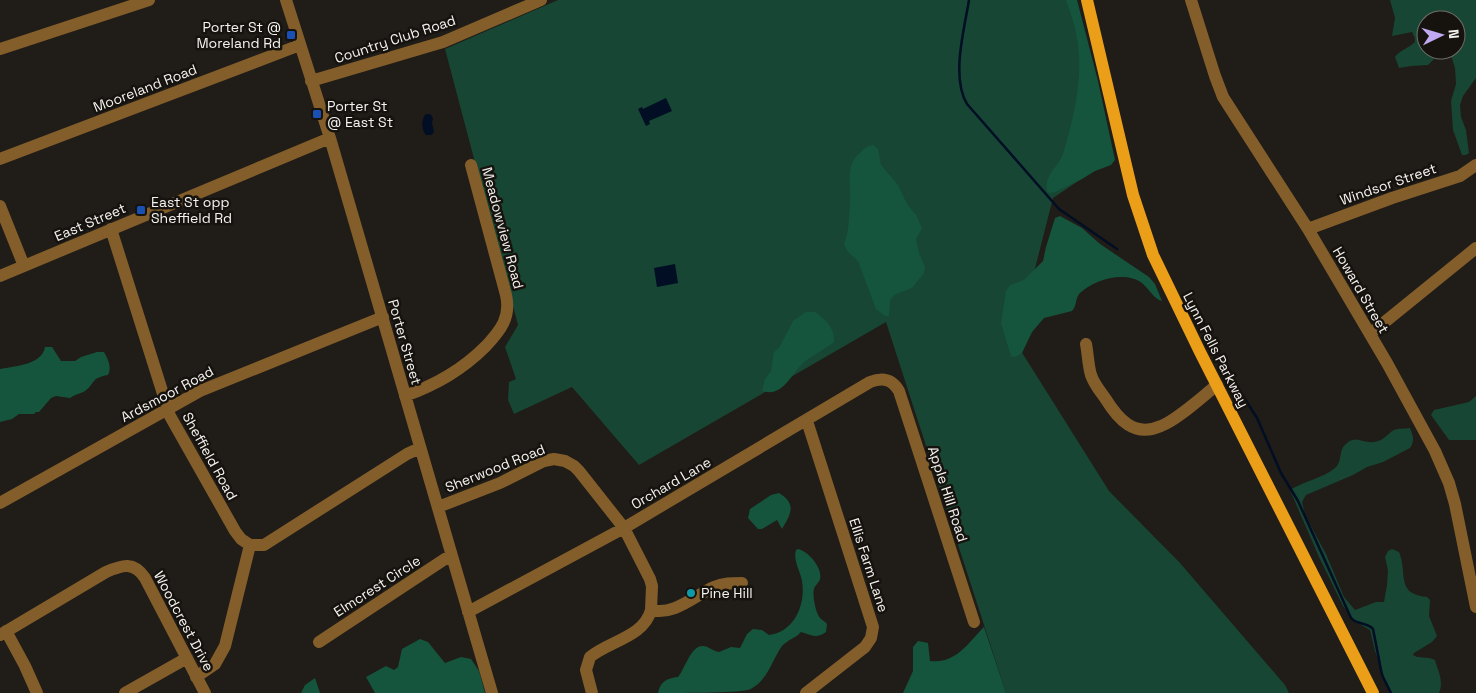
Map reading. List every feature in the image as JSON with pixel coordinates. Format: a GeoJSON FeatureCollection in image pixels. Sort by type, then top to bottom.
{"type":"FeatureCollection","features":[{"type":"Feature","properties":{"kind":"main road","name":"Lynn Fells Parkway"},"geometry":{"type":"LineString","coordinates":[[1087,0],[1140,219],[1163,276],[1373,693]]}},
{"type":"Feature","properties":{"kind":"street"},"geometry":{"type":"LineString","coordinates":[[0,49],[150,0]]}},
{"type":"Feature","properties":{"kind":"street","name":"Porter Street"},"geometry":{"type":"LineString","coordinates":[[287,0],[383,317],[492,693]]}},
{"type":"Feature","properties":{"kind":"street","name":"Country Club Road"},"geometry":{"type":"LineString","coordinates":[[312,81],[443,42],[541,0]]}},
{"type":"Feature","properties":{"kind":"street","name":"Howard Street"},"geometry":{"type":"LineString","coordinates":[[1191,0],[1223,97],[1308,229],[1370,334],[1420,422],[1449,483],[1457,509],[1476,607]]}},
{"type":"Feature","properties":{"kind":"street","name":"Mooreland Road"},"geometry":{"type":"LineString","coordinates":[[0,159],[300,45]]}},
{"type":"Feature","properties":{"kind":"street","name":"East Street"},"geometry":{"type":"LineString","coordinates":[[0,276],[330,138]]}},
{"type":"Feature","properties":{"kind":"street","name":"Windsor Street"},"geometry":{"type":"LineString","coordinates":[[1308,229],[1392,198],[1462,176],[1476,164]]}},
{"type":"Feature","properties":{"kind":"street","name":"Meadowview Road"},"geometry":{"type":"LineString","coordinates":[[405,396],[433,384],[466,365],[501,330],[507,315],[506,295],[471,165]]}},
{"type":"Feature","properties":{"kind":"street"},"geometry":{"type":"LineString","coordinates":[[0,206],[24,266]]}},
{"type":"Feature","properties":{"kind":"street","name":"Sheffield Road"},"geometry":{"type":"LineString","coordinates":[[111,229],[168,409],[175,425],[235,531],[241,539],[250,545]]}},
{"type":"Feature","properties":{"kind":"street"},"geometry":{"type":"LineString","coordinates":[[1370,334],[1476,248]]}},
{"type":"Feature","properties":{"kind":"street","name":"Ardsmoor Road"},"geometry":{"type":"LineString","coordinates":[[0,503],[216,384],[383,317]]}},
{"type":"Feature","properties":{"kind":"street"},"geometry":{"type":"LineString","coordinates":[[1086,344],[1090,370],[1094,381],[1117,416],[1134,428],[1150,429],[1165,424],[1217,385]]}},
{"type":"Feature","properties":{"kind":"street","name":"Orchard Lane"},"geometry":{"type":"LineString","coordinates":[[468,612],[624,528],[870,382],[887,380]]}},
{"type":"Feature","properties":{"kind":"street","name":"Apple Hill Road"},"geometry":{"type":"LineString","coordinates":[[887,380],[894,383],[899,391],[974,622]]}},
{"type":"Feature","properties":{"kind":"street","name":"Ellis Farm Lane"},"geometry":{"type":"LineString","coordinates":[[806,693],[865,647],[871,638],[873,627],[807,420]]}},
{"type":"Feature","properties":{"kind":"street"},"geometry":{"type":"LineString","coordinates":[[196,677],[214,664],[225,646],[250,545],[264,545],[406,454],[420,448]]}},
{"type":"Feature","properties":{"kind":"street","name":"Sherwood Road"},"geometry":{"type":"LineString","coordinates":[[438,507],[500,483],[544,461],[558,459],[568,462],[577,468],[624,528],[650,579],[652,586],[651,610]]}},
{"type":"Feature","properties":{"kind":"street","name":"Elmcrest Circle"},"geometry":{"type":"LineString","coordinates":[[318,642],[452,555]]}},
{"type":"Feature","properties":{"kind":"street","name":"Woodcrest Drive"},"geometry":{"type":"LineString","coordinates":[[3,633],[106,572],[132,566],[140,570],[145,578],[205,693]]}},
{"type":"Feature","properties":{"kind":"street"},"geometry":{"type":"LineString","coordinates":[[592,693],[586,670],[590,657],[640,628],[647,621],[651,610],[670,610],[717,586],[728,583],[742,583]]}},
{"type":"Feature","properties":{"kind":"street"},"geometry":{"type":"LineString","coordinates":[[3,633],[26,666],[38,693]]}},
{"type":"Feature","properties":{"kind":"street"},"geometry":{"type":"LineString","coordinates":[[125,693],[187,658]]}},
{"type":"Feature","properties":{"kind":"green space"},"geometry":{"type":"Polygon","coordinates":[[[558,0],[1071,0],[1108,161],[1053,198],[1016,343],[1109,491],[1180,563],[1285,685],[1289,693],[1006,693],[886,322],[639,465],[572,387],[514,414],[508,400],[509,382],[516,379],[505,347],[518,325],[445,49],[558,0]]]}},
{"type":"Feature","properties":{"kind":"green space"},"geometry":{"type":"Polygon","coordinates":[[[1066,0],[1077,0],[1098,81],[1115,160],[1111,165],[1095,171],[1055,192],[1049,193],[1047,185],[1049,176],[1063,154],[1071,125],[1079,78],[1078,48],[1074,25],[1066,0]]]}},
{"type":"Feature","properties":{"kind":"green space"},"geometry":{"type":"Polygon","coordinates":[[[1390,0],[1476,0],[1476,78],[1463,96],[1460,105],[1469,153],[1466,155],[1462,155],[1453,130],[1451,101],[1456,84],[1453,60],[1466,60],[1466,10],[1416,10],[1416,60],[1433,60],[1428,65],[1399,68],[1395,57],[1415,42],[1415,38],[1412,32],[1392,36],[1395,18],[1390,0]]]}},
{"type":"Feature","properties":{"kind":"green space"},"geometry":{"type":"Polygon","coordinates":[[[873,145],[878,149],[881,165],[898,185],[922,228],[916,239],[925,267],[924,273],[912,288],[894,295],[890,300],[889,316],[885,316],[876,309],[858,261],[848,252],[844,244],[849,225],[850,170],[855,158],[864,149],[873,145]]]}},
{"type":"Feature","properties":{"kind":"green space"},"geometry":{"type":"Polygon","coordinates":[[[1060,216],[1082,228],[1100,244],[1149,277],[1155,284],[1162,301],[1135,279],[1118,277],[1101,281],[1080,293],[1072,311],[1044,318],[1032,332],[1022,353],[1015,357],[1011,356],[1001,323],[1006,291],[1010,285],[1024,280],[1043,261],[1055,218],[1060,216]]]}},
{"type":"Feature","properties":{"kind":"green space"},"geometry":{"type":"Polygon","coordinates":[[[806,312],[815,312],[826,321],[833,333],[834,342],[801,365],[780,389],[769,392],[762,391],[765,379],[771,371],[774,352],[779,348],[793,321],[806,312]]]}},
{"type":"Feature","properties":{"kind":"green space"},"geometry":{"type":"Polygon","coordinates":[[[45,347],[52,347],[61,361],[75,361],[97,352],[104,352],[110,366],[108,375],[96,379],[85,391],[70,398],[56,396],[51,398],[39,412],[19,414],[12,419],[0,422],[0,369],[27,364],[39,358],[45,347]]]}},
{"type":"Feature","properties":{"kind":"green space"},"geometry":{"type":"Polygon","coordinates":[[[1476,396],[1476,440],[1449,440],[1431,415],[1434,410],[1469,402],[1476,396]]]}},
{"type":"Feature","properties":{"kind":"green space"},"geometry":{"type":"Polygon","coordinates":[[[1410,428],[1413,443],[1410,448],[1383,462],[1367,467],[1306,495],[1302,502],[1305,515],[1326,554],[1344,597],[1355,610],[1376,602],[1384,602],[1388,570],[1385,557],[1388,551],[1392,549],[1399,552],[1406,587],[1410,592],[1427,597],[1430,600],[1429,616],[1437,636],[1432,642],[1413,655],[1435,660],[1441,680],[1439,693],[1390,693],[1375,651],[1370,630],[1356,622],[1343,606],[1290,490],[1335,468],[1344,446],[1350,441],[1377,441],[1383,439],[1394,430],[1410,428]]]}},
{"type":"Feature","properties":{"kind":"green space"},"geometry":{"type":"Polygon","coordinates":[[[779,493],[788,501],[791,509],[785,524],[782,529],[777,520],[762,529],[758,529],[748,518],[750,509],[771,495],[779,493]]]}},
{"type":"Feature","properties":{"kind":"green space"},"geometry":{"type":"Polygon","coordinates":[[[798,549],[810,556],[819,570],[820,579],[814,589],[814,600],[819,617],[827,624],[826,632],[817,636],[801,632],[786,642],[779,650],[763,678],[750,689],[717,692],[658,693],[660,686],[665,681],[678,677],[695,649],[705,646],[719,652],[731,647],[740,648],[747,634],[753,629],[762,630],[769,635],[778,633],[791,623],[800,608],[803,590],[795,558],[796,550],[798,549]]]}},
{"type":"Feature","properties":{"kind":"green space"},"geometry":{"type":"Polygon","coordinates":[[[984,627],[1006,693],[903,693],[913,671],[913,647],[918,641],[928,643],[930,661],[939,661],[954,656],[961,651],[984,627]]]}},
{"type":"Feature","properties":{"kind":"green space"},"geometry":{"type":"Polygon","coordinates":[[[420,639],[428,642],[445,663],[461,657],[471,659],[479,671],[485,693],[375,693],[366,677],[386,666],[394,670],[398,667],[402,649],[420,639]]]}},
{"type":"Feature","properties":{"kind":"green space"},"geometry":{"type":"Polygon","coordinates":[[[315,678],[320,693],[301,693],[305,685],[315,678]]]}},
{"type":"Feature","properties":{"kind":"water"},"geometry":{"type":"Polygon","coordinates":[[[666,98],[672,111],[649,121],[650,124],[646,126],[638,109],[642,107],[643,109],[666,98]]]}},
{"type":"Feature","properties":{"kind":"water"},"geometry":{"type":"Polygon","coordinates":[[[426,114],[430,114],[433,118],[434,132],[431,135],[426,135],[422,127],[422,121],[426,114]]]}},
{"type":"Feature","properties":{"kind":"water"},"geometry":{"type":"Polygon","coordinates":[[[675,264],[678,283],[657,287],[654,268],[675,264]]]}},
{"type":"Feature","properties":{"kind":"waterway"},"geometry":{"type":"LineString","coordinates":[[969,0],[959,67],[962,93],[967,104],[1059,209],[1117,249]]}},
{"type":"Feature","properties":{"kind":"waterway"},"geometry":{"type":"LineString","coordinates":[[1195,305],[1217,350]]}},
{"type":"Feature","properties":{"kind":"waterway"},"geometry":{"type":"LineString","coordinates":[[1239,390],[1257,418],[1281,473],[1298,501],[1351,618],[1373,629],[1382,675],[1391,693]]}},
{"type":"Feature","properties":{"kind":"place","name":"Porter St @ Moreland Rd"},"geometry":{"type":"Point","coordinates":[291,35]}},
{"type":"Feature","properties":{"kind":"place","name":"Porter St @ East St"},"geometry":{"type":"Point","coordinates":[317,114]}},
{"type":"Feature","properties":{"kind":"place","name":"East St opp Sheffield Rd"},"geometry":{"type":"Point","coordinates":[141,210]}},
{"type":"Feature","properties":{"kind":"place","name":"Pine Hill"},"geometry":{"type":"Point","coordinates":[691,593]}}]}
